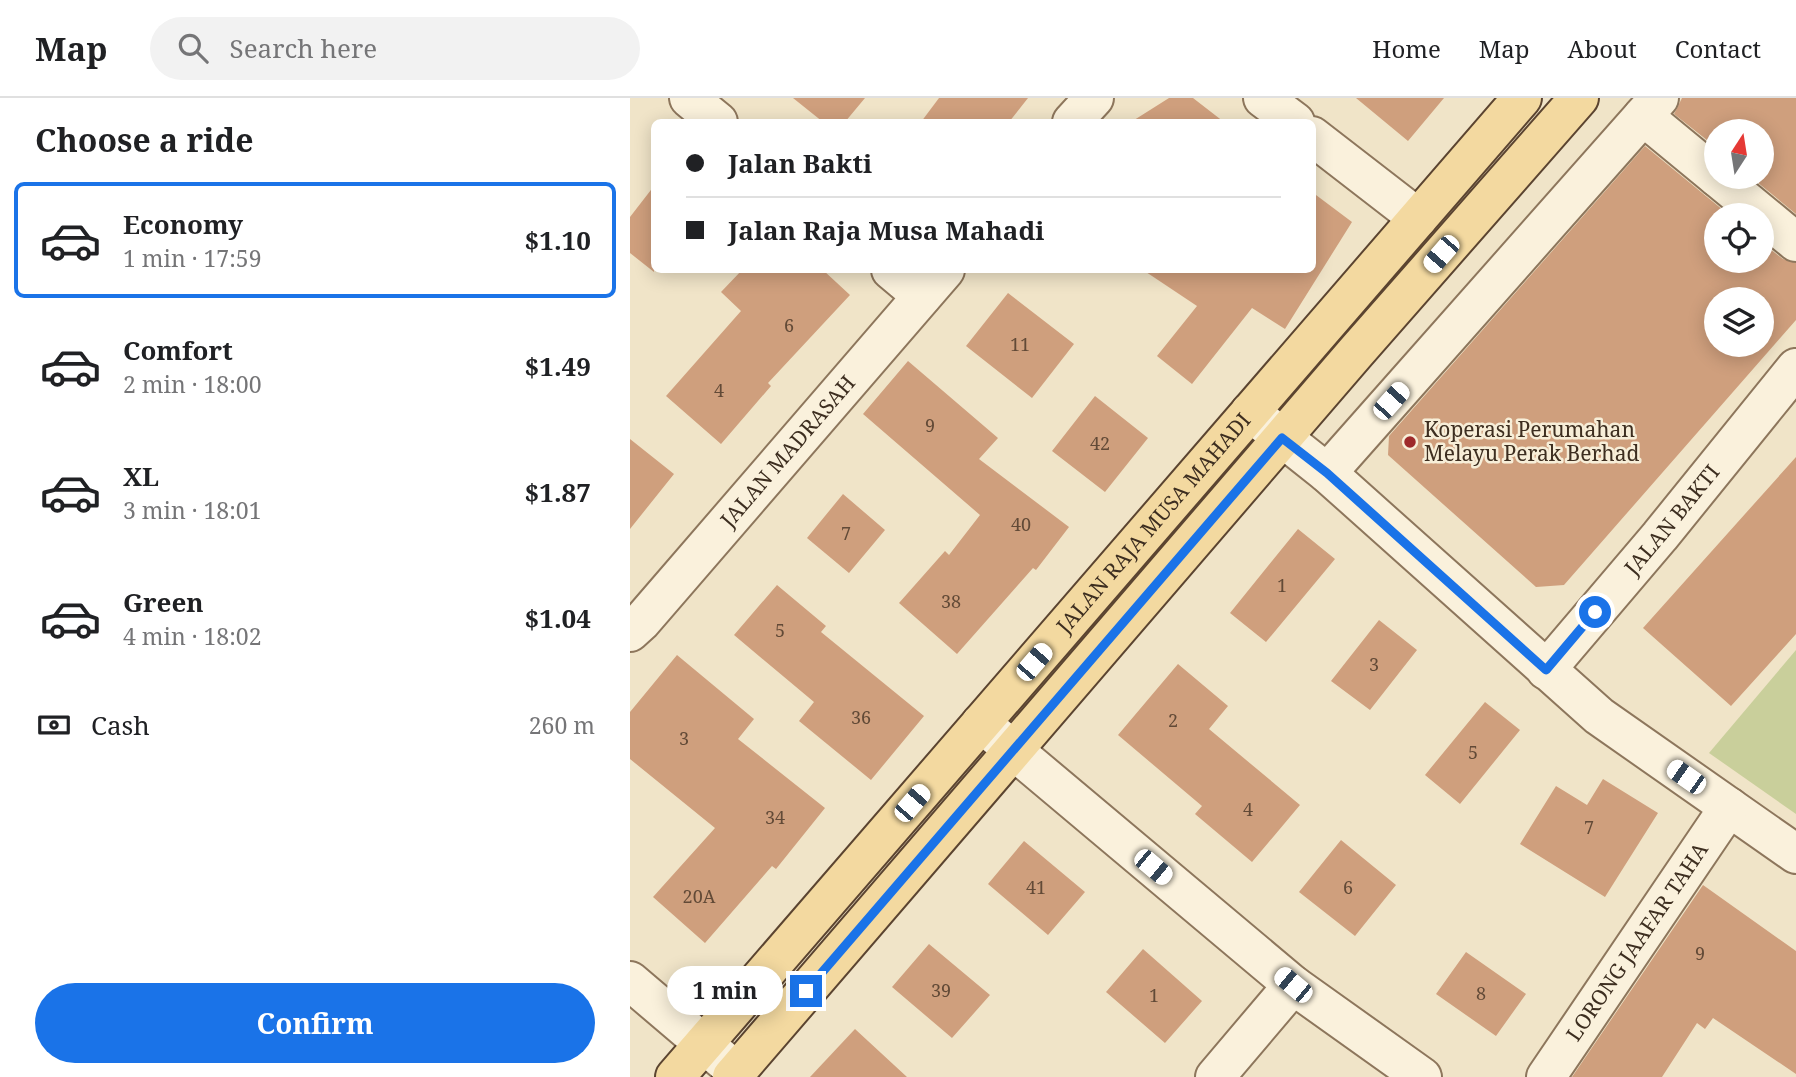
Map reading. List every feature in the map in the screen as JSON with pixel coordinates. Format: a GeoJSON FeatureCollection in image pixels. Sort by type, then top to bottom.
{"type":"FeatureCollection","features":[{"type":"Feature","properties":{"kind":"main road","name":"JALAN RAJA MUSA MAHADI"},"geometry":{"type":"LineString","coordinates":[[675,1077],[1522,98]]}},
{"type":"Feature","properties":{"kind":"main road","name":"JALAN RAJA MUSA MAHADI"},"geometry":{"type":"LineString","coordinates":[[735,1074],[1282,438],[1579,98]]}},
{"type":"Feature","properties":{"kind":"street"},"geometry":{"type":"LineString","coordinates":[[689,98],[714,119]]}},
{"type":"Feature","properties":{"kind":"street"},"geometry":{"type":"LineString","coordinates":[[1075,119],[1094,98]]}},
{"type":"Feature","properties":{"kind":"street"},"geometry":{"type":"LineString","coordinates":[[1263,98],[1291,119]]}},
{"type":"Feature","properties":{"kind":"street"},"geometry":{"type":"LineString","coordinates":[[1327,473],[1651,107],[1704,163]]}},
{"type":"Feature","properties":{"kind":"street"},"geometry":{"type":"LineString","coordinates":[[1316,139],[1418,218]]}},
{"type":"Feature","properties":{"kind":"street"},"geometry":{"type":"LineString","coordinates":[[1732,189],[1796,242]]}},
{"type":"Feature","properties":{"kind":"street"},"geometry":{"type":"LineString","coordinates":[[901,273],[934,283]]}},
{"type":"Feature","properties":{"kind":"street","name":"JALAN MADRASAH"},"geometry":{"type":"LineString","coordinates":[[630,632],[934,283]]}},
{"type":"Feature","properties":{"kind":"street","name":"JALAN BAKTI"},"geometry":{"type":"LineString","coordinates":[[1546,670],[1660,536],[1796,368]]}},
{"type":"Feature","properties":{"kind":"street"},"geometry":{"type":"LineString","coordinates":[[1250,412],[1327,473],[1599,716],[1796,854]]}},
{"type":"Feature","properties":{"kind":"street"},"geometry":{"type":"LineString","coordinates":[[981,723],[1293,985],[1422,1077]]}},
{"type":"Feature","properties":{"kind":"street","name":"LORONG JAAFAR TAHA"},"geometry":{"type":"LineString","coordinates":[[1546,1077],[1729,807]]}},
{"type":"Feature","properties":{"kind":"street"},"geometry":{"type":"LineString","coordinates":[[630,981],[735,1074]]}},
{"type":"Feature","properties":{"kind":"street"},"geometry":{"type":"LineString","coordinates":[[1215,1077],[1293,985]]}},
{"type":"Feature","properties":{"kind":"green space"},"geometry":{"type":"Polygon","coordinates":[[[1796,650],[1796,814],[1709,753],[1796,650]]]}},
{"type":"Feature","properties":{"kind":"building"},"geometry":{"type":"Polygon","coordinates":[[[793,98],[865,98],[848,119],[819,119],[793,98]]]}},
{"type":"Feature","properties":{"kind":"building"},"geometry":{"type":"Polygon","coordinates":[[[939,98],[1028,98],[1011,119],[923,119],[939,98]]]}},
{"type":"Feature","properties":{"kind":"building"},"geometry":{"type":"Polygon","coordinates":[[[1169,98],[1193,98],[1220,119],[1136,119],[1169,98]]]}},
{"type":"Feature","properties":{"kind":"building"},"geometry":{"type":"Polygon","coordinates":[[[1356,98],[1444,98],[1408,141],[1356,98]]]}},
{"type":"Feature","properties":{"kind":"building"},"geometry":{"type":"Polygon","coordinates":[[[1682,98],[1796,98],[1796,214],[1766,189],[1774,189],[1774,119],[1704,119],[1704,138],[1674,114],[1682,98]]]}},
{"type":"Feature","properties":{"kind":"building"},"geometry":{"type":"Polygon","coordinates":[[[1645,146],[1714,203],[1704,203],[1704,273],[1774,273],[1774,252],[1783,259],[1796,263],[1796,320],[1774,345],[1774,287],[1704,287],[1704,357],[1764,357],[1564,585],[1536,587],[1388,455],[1389,436],[1645,146]]]}},
{"type":"Feature","properties":{"kind":"building"},"geometry":{"type":"Polygon","coordinates":[[[651,190],[651,270],[630,253],[630,217],[651,190]]]}},
{"type":"Feature","properties":{"kind":"building"},"geometry":{"type":"Polygon","coordinates":[[[1316,195],[1352,222],[1285,329],[1252,308],[1192,384],[1157,356],[1197,306],[1148,273],[1316,273],[1316,195]]]}},
{"type":"Feature","properties":{"kind":"building"},"geometry":{"type":"Polygon","coordinates":[[[739,273],[826,273],[850,295],[768,383],[771,386],[721,444],[666,396],[741,311],[721,292],[739,273]]]}},
{"type":"Feature","properties":{"kind":"building"},"geometry":{"type":"Polygon","coordinates":[[[1008,293],[1074,344],[1032,398],[966,346],[1008,293]]]}},
{"type":"Feature","properties":{"kind":"building"},"geometry":{"type":"Polygon","coordinates":[[[908,361],[998,438],[979,459],[1069,527],[1036,570],[1033,568],[957,654],[899,603],[945,551],[949,555],[980,515],[863,414],[908,361]]]}},
{"type":"Feature","properties":{"kind":"building"},"geometry":{"type":"Polygon","coordinates":[[[1095,396],[1148,438],[1105,492],[1052,451],[1095,396]]]}},
{"type":"Feature","properties":{"kind":"building"},"geometry":{"type":"Polygon","coordinates":[[[630,439],[674,474],[630,529],[630,439]]]}},
{"type":"Feature","properties":{"kind":"building"},"geometry":{"type":"Polygon","coordinates":[[[1796,457],[1796,634],[1731,706],[1643,628],[1796,457]]]}},
{"type":"Feature","properties":{"kind":"building"},"geometry":{"type":"Polygon","coordinates":[[[843,494],[885,530],[849,573],[807,538],[843,494]]]}},
{"type":"Feature","properties":{"kind":"building"},"geometry":{"type":"Polygon","coordinates":[[[1298,529],[1335,559],[1266,642],[1230,613],[1298,529]]]}},
{"type":"Feature","properties":{"kind":"building"},"geometry":{"type":"Polygon","coordinates":[[[777,585],[826,626],[821,632],[924,716],[871,780],[799,721],[814,702],[734,635],[777,585]]]}},
{"type":"Feature","properties":{"kind":"building"},"geometry":{"type":"Polygon","coordinates":[[[1379,620],[1417,650],[1370,710],[1331,681],[1379,620]]]}},
{"type":"Feature","properties":{"kind":"building"},"geometry":{"type":"Polygon","coordinates":[[[677,655],[754,719],[738,739],[825,808],[776,869],[772,866],[705,943],[653,897],[715,828],[630,759],[630,712],[677,655]]]}},
{"type":"Feature","properties":{"kind":"building"},"geometry":{"type":"Polygon","coordinates":[[[1178,664],[1228,706],[1209,729],[1300,805],[1252,862],[1195,814],[1202,806],[1118,735],[1178,664]]]}},
{"type":"Feature","properties":{"kind":"building"},"geometry":{"type":"Polygon","coordinates":[[[1485,702],[1520,730],[1460,804],[1425,775],[1485,702]]]}},
{"type":"Feature","properties":{"kind":"building"},"geometry":{"type":"Polygon","coordinates":[[[1603,779],[1658,813],[1605,897],[1520,844],[1556,786],[1587,805],[1603,779]]]}},
{"type":"Feature","properties":{"kind":"building"},"geometry":{"type":"Polygon","coordinates":[[[1341,840],[1396,885],[1355,936],[1299,892],[1341,840]]]}},
{"type":"Feature","properties":{"kind":"building"},"geometry":{"type":"Polygon","coordinates":[[[1024,841],[1085,892],[1048,935],[988,884],[1024,841]]]}},
{"type":"Feature","properties":{"kind":"building"},"geometry":{"type":"Polygon","coordinates":[[[1703,885],[1796,951],[1796,1074],[1713,1018],[1705,1029],[1697,1023],[1662,1077],[1572,1077],[1703,885]]]}},
{"type":"Feature","properties":{"kind":"building"},"geometry":{"type":"Polygon","coordinates":[[[929,944],[990,995],[952,1038],[892,987],[929,944]]]}},
{"type":"Feature","properties":{"kind":"building"},"geometry":{"type":"Polygon","coordinates":[[[1143,949],[1202,1001],[1165,1043],[1106,992],[1143,949]]]}},
{"type":"Feature","properties":{"kind":"building"},"geometry":{"type":"Polygon","coordinates":[[[1466,952],[1526,994],[1496,1036],[1436,994],[1466,952]]]}},
{"type":"Feature","properties":{"kind":"building"},"geometry":{"type":"Polygon","coordinates":[[[855,1029],[907,1077],[810,1077],[855,1029]]]}},
{"type":"Feature","properties":{"kind":"place","name":"Koperasi Perumahan Melayu Perak Berhad"},"geometry":{"type":"Point","coordinates":[1410,442]}},
{"type":"Feature","properties":{"kind":"route"},"geometry":{"type":"LineString","coordinates":[[806,991],[1282,438],[1327,473],[1546,670],[1595,612]]}}]}
